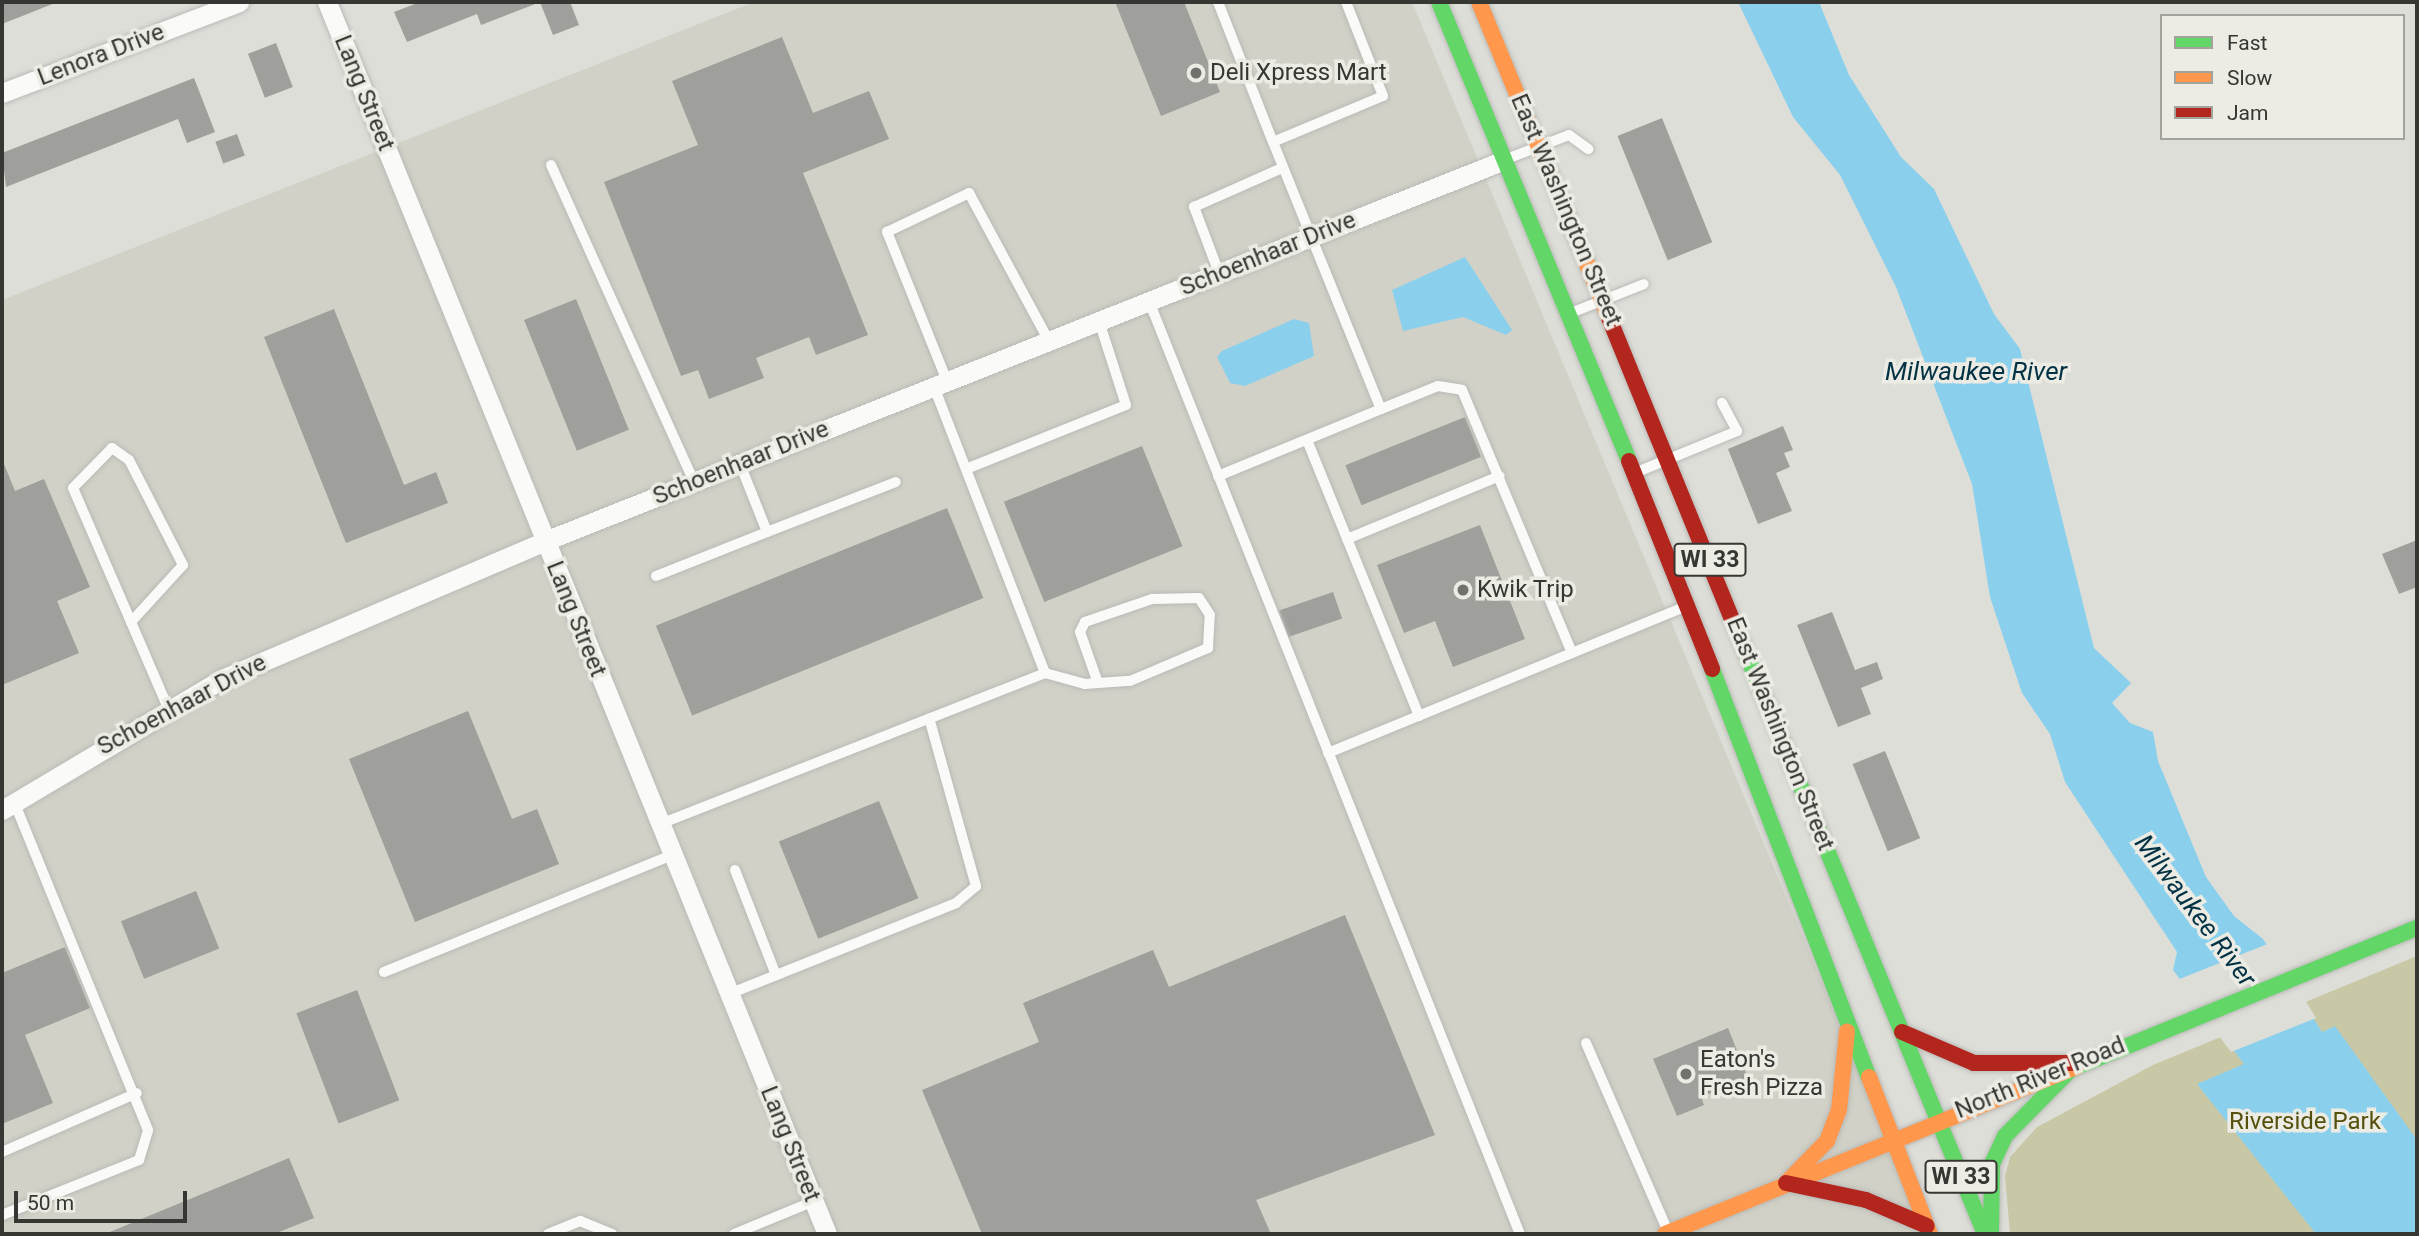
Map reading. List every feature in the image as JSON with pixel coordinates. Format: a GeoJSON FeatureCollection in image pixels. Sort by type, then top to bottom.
{"type":"FeatureCollection","features":[{"type":"Feature","properties":{"kind":"main road","name":"East Washington Street"},"geometry":{"type":"LineString","coordinates":[[1440,2],[1565,315],[1633,473],[1928,1230]]}},
{"type":"Feature","properties":{"kind":"main road","name":"East Washington Street"},"geometry":{"type":"LineString","coordinates":[[1479,2],[1668,458],[1758,708],[1902,1032],[1985,1234]]}},
{"type":"Feature","properties":{"kind":"main road","name":"North River Road"},"geometry":{"type":"LineString","coordinates":[[1667,1234],[1892,1137],[2417,929]]}},
{"type":"Feature","properties":{"kind":"main road"},"geometry":{"type":"LineString","coordinates":[[1786,1183],[1827,1141],[1839,1110],[1848,1026]]}},
{"type":"Feature","properties":{"kind":"main road"},"geometry":{"type":"LineString","coordinates":[[1902,1032],[1974,1063],[2077,1063]]}},
{"type":"Feature","properties":{"kind":"main road"},"geometry":{"type":"LineString","coordinates":[[1991,1234],[1996,1155],[2006,1136],[2077,1063]]}},
{"type":"Feature","properties":{"kind":"main road"},"geometry":{"type":"LineString","coordinates":[[1786,1183],[1866,1200],[1928,1230]]}},
{"type":"Feature","properties":{"kind":"street","name":"Lenora Drive"},"geometry":{"type":"LineString","coordinates":[[2,93],[239,2]]}},
{"type":"Feature","properties":{"kind":"street","name":"Lang Street"},"geometry":{"type":"LineString","coordinates":[[327,2],[827,1234]]}},
{"type":"Feature","properties":{"kind":"street","name":"Schoenhaar Drive"},"geometry":{"type":"LineString","coordinates":[[8,806],[222,679],[545,541],[1502,161]]}},
{"type":"Feature","properties":{"kind":"lane"},"geometry":{"type":"LineString","coordinates":[[1218,2],[1308,238],[1333,284],[1381,410]]}},
{"type":"Feature","properties":{"kind":"lane"},"geometry":{"type":"LineString","coordinates":[[1273,142],[1382,96],[1346,2]]}},
{"type":"Feature","properties":{"kind":"lane"},"geometry":{"type":"LineString","coordinates":[[1502,161],[1569,135],[1588,149]]}},
{"type":"Feature","properties":{"kind":"lane"},"geometry":{"type":"LineString","coordinates":[[551,165],[694,482]]}},
{"type":"Feature","properties":{"kind":"lane"},"geometry":{"type":"LineString","coordinates":[[1219,274],[1194,207],[1282,167]]}},
{"type":"Feature","properties":{"kind":"lane"},"geometry":{"type":"LineString","coordinates":[[1045,673],[966,469],[941,384],[887,232],[969,193],[1049,341]]}},
{"type":"Feature","properties":{"kind":"lane"},"geometry":{"type":"LineString","coordinates":[[1565,315],[1644,284]]}},
{"type":"Feature","properties":{"kind":"lane"},"geometry":{"type":"LineString","coordinates":[[1149,301],[1520,1234]]}},
{"type":"Feature","properties":{"kind":"lane"},"geometry":{"type":"LineString","coordinates":[[966,469],[1126,405],[1099,321]]}},
{"type":"Feature","properties":{"kind":"lane"},"geometry":{"type":"LineString","coordinates":[[1218,476],[1438,386],[1462,390],[1572,653]]}},
{"type":"Feature","properties":{"kind":"lane"},"geometry":{"type":"LineString","coordinates":[[1633,473],[1737,431],[1722,403]]}},
{"type":"Feature","properties":{"kind":"lane"},"geometry":{"type":"LineString","coordinates":[[1307,440],[1419,716]]}},
{"type":"Feature","properties":{"kind":"lane"},"geometry":{"type":"LineString","coordinates":[[131,622],[183,565],[129,460],[112,448],[73,488],[168,709]]}},
{"type":"Feature","properties":{"kind":"lane"},"geometry":{"type":"LineString","coordinates":[[740,464],[767,532]]}},
{"type":"Feature","properties":{"kind":"lane"},"geometry":{"type":"LineString","coordinates":[[1348,539],[1500,477]]}},
{"type":"Feature","properties":{"kind":"lane"},"geometry":{"type":"LineString","coordinates":[[656,576],[896,482]]}},
{"type":"Feature","properties":{"kind":"lane"},"geometry":{"type":"LineString","coordinates":[[659,824],[1045,673],[1098,683],[1130,681],[1208,648],[1210,615],[1199,598],[1152,599],[1085,622],[1080,632],[1098,683]]}},
{"type":"Feature","properties":{"kind":"lane"},"geometry":{"type":"LineString","coordinates":[[1328,753],[1685,606]]}},
{"type":"Feature","properties":{"kind":"lane"},"geometry":{"type":"LineString","coordinates":[[1728,720],[1758,708]]}},
{"type":"Feature","properties":{"kind":"lane"},"geometry":{"type":"LineString","coordinates":[[729,994],[956,903],[976,886],[929,718]]}},
{"type":"Feature","properties":{"kind":"lane"},"geometry":{"type":"LineString","coordinates":[[2,1215],[139,1160],[148,1130],[137,1093],[8,806]]}},
{"type":"Feature","properties":{"kind":"lane"},"geometry":{"type":"LineString","coordinates":[[384,972],[672,855]]}},
{"type":"Feature","properties":{"kind":"lane"},"geometry":{"type":"LineString","coordinates":[[735,870],[776,975]]}},
{"type":"Feature","properties":{"kind":"lane"},"geometry":{"type":"LineString","coordinates":[[1586,1043],[1667,1234]]}},
{"type":"Feature","properties":{"kind":"lane"},"geometry":{"type":"LineString","coordinates":[[2,1152],[137,1093]]}},
{"type":"Feature","properties":{"kind":"lane"},"geometry":{"type":"LineString","coordinates":[[734,1234],[814,1201]]}},
{"type":"Feature","properties":{"kind":"lane"},"geometry":{"type":"LineString","coordinates":[[548,1234],[580,1220],[612,1234]]}},
{"type":"Feature","properties":{"kind":"shaded area"},"geometry":{"type":"Polygon","coordinates":[[[754,2],[1412,2],[1927,1234],[2,1234],[2,300],[754,2]]]}},
{"type":"Feature","properties":{"kind":"green space","name":"Riverside Park"},"geometry":{"type":"Polygon","coordinates":[[[2417,956],[2417,1234],[2010,1234],[2005,1176],[2010,1157],[2037,1127],[2153,1065],[2417,956]]]}},
{"type":"Feature","properties":{"kind":"water","name":"Milwaukee River"},"geometry":{"type":"Polygon","coordinates":[[[1738,2],[1819,2],[1849,75],[1901,157],[1934,189],[1994,314],[2020,349],[2094,648],[2131,683],[2112,703],[2130,723],[2153,732],[2158,761],[2206,877],[2234,916],[2263,939],[2322,1032],[2335,1026],[2417,1140],[2417,1234],[2316,1234],[2197,1084],[2244,1064],[2173,970],[2177,952],[2065,782],[2050,734],[2022,693],[1990,597],[1972,484],[1896,287],[1840,175],[1793,117],[1738,2]]]}},
{"type":"Feature","properties":{"kind":"water"},"geometry":{"type":"Polygon","coordinates":[[[1465,257],[1512,330],[1506,335],[1463,317],[1403,331],[1392,290],[1465,257]]]}},
{"type":"Feature","properties":{"kind":"water"},"geometry":{"type":"Polygon","coordinates":[[[1294,319],[1309,323],[1314,356],[1245,386],[1230,383],[1217,357],[1222,351],[1294,319]]]}},
{"type":"Feature","properties":{"kind":"pier"},"geometry":{"type":"Polygon","coordinates":[[[2270,943],[2316,1018],[2231,1052],[2177,980],[2270,943]]]}},
{"type":"Feature","properties":{"kind":"building"},"geometry":{"type":"Polygon","coordinates":[[[2,2],[55,2],[55,3],[2,24],[2,2]]]}},
{"type":"Feature","properties":{"kind":"building"},"geometry":{"type":"Polygon","coordinates":[[[420,2],[538,3],[481,25],[477,14],[407,42],[394,12],[420,2]]]}},
{"type":"Feature","properties":{"kind":"building"},"geometry":{"type":"Polygon","coordinates":[[[540,2],[570,2],[579,25],[553,35],[540,2]]]}},
{"type":"Feature","properties":{"kind":"building"},"geometry":{"type":"Polygon","coordinates":[[[1115,2],[1184,2],[1220,92],[1161,116],[1115,2]]]}},
{"type":"Feature","properties":{"kind":"building"},"geometry":{"type":"Polygon","coordinates":[[[782,37],[813,113],[869,91],[889,139],[803,173],[868,335],[816,355],[809,337],[756,358],[764,378],[709,399],[698,370],[681,376],[604,182],[698,145],[672,81],[782,37]]]}},
{"type":"Feature","properties":{"kind":"building"},"geometry":{"type":"Polygon","coordinates":[[[276,43],[293,87],[265,98],[248,54],[276,43]]]}},
{"type":"Feature","properties":{"kind":"building"},"geometry":{"type":"Polygon","coordinates":[[[194,78],[215,132],[187,143],[178,119],[6,187],[2,153],[194,78]]]}},
{"type":"Feature","properties":{"kind":"building"},"geometry":{"type":"Polygon","coordinates":[[[1662,118],[1712,242],[1668,260],[1617,136],[1662,118]]]}},
{"type":"Feature","properties":{"kind":"building"},"geometry":{"type":"Polygon","coordinates":[[[237,134],[245,156],[223,163],[215,142],[237,134]]]}},
{"type":"Feature","properties":{"kind":"building"},"geometry":{"type":"Polygon","coordinates":[[[576,299],[629,430],[577,451],[524,320],[576,299]]]}},
{"type":"Feature","properties":{"kind":"building"},"geometry":{"type":"Polygon","coordinates":[[[334,309],[404,485],[436,472],[448,503],[346,543],[264,337],[334,309]]]}},
{"type":"Feature","properties":{"kind":"building"},"geometry":{"type":"Polygon","coordinates":[[[1465,417],[1481,457],[1362,505],[1345,465],[1465,417]]]}},
{"type":"Feature","properties":{"kind":"building"},"geometry":{"type":"Polygon","coordinates":[[[1783,426],[1793,450],[1784,453],[1790,467],[1776,473],[1792,511],[1758,524],[1728,449],[1783,426]]]}},
{"type":"Feature","properties":{"kind":"building"},"geometry":{"type":"Polygon","coordinates":[[[1142,446],[1182,546],[1044,602],[1004,502],[1142,446]]]}},
{"type":"Feature","properties":{"kind":"building"},"geometry":{"type":"Polygon","coordinates":[[[2,459],[15,491],[44,479],[90,587],[57,601],[79,653],[2,685],[2,459]]]}},
{"type":"Feature","properties":{"kind":"building"},"geometry":{"type":"Polygon","coordinates":[[[947,508],[983,598],[692,716],[656,626],[947,508]]]}},
{"type":"Feature","properties":{"kind":"building"},"geometry":{"type":"Polygon","coordinates":[[[1480,525],[1525,639],[1453,667],[1435,621],[1404,633],[1377,565],[1480,525]]]}},
{"type":"Feature","properties":{"kind":"building"},"geometry":{"type":"Polygon","coordinates":[[[2417,540],[2417,587],[2399,594],[2382,554],[2417,540]]]}},
{"type":"Feature","properties":{"kind":"building"},"geometry":{"type":"Polygon","coordinates":[[[1333,592],[1342,618],[1288,637],[1279,611],[1333,592]]]}},
{"type":"Feature","properties":{"kind":"building"},"geometry":{"type":"Polygon","coordinates":[[[1832,612],[1855,670],[1877,662],[1883,679],[1861,688],[1871,714],[1838,727],[1797,625],[1832,612]]]}},
{"type":"Feature","properties":{"kind":"building"},"geometry":{"type":"Polygon","coordinates":[[[468,711],[512,819],[537,809],[559,864],[415,922],[349,759],[468,711]]]}},
{"type":"Feature","properties":{"kind":"building"},"geometry":{"type":"Polygon","coordinates":[[[1885,751],[1920,838],[1888,851],[1853,764],[1885,751]]]}},
{"type":"Feature","properties":{"kind":"building"},"geometry":{"type":"Polygon","coordinates":[[[879,801],[918,898],[818,939],[779,841],[879,801]]]}},
{"type":"Feature","properties":{"kind":"building"},"geometry":{"type":"Polygon","coordinates":[[[196,891],[219,948],[144,979],[121,921],[196,891]]]}},
{"type":"Feature","properties":{"kind":"building"},"geometry":{"type":"Polygon","coordinates":[[[1345,915],[1435,1135],[1256,1200],[1271,1234],[982,1234],[922,1090],[1039,1042],[1023,1003],[1153,950],[1169,987],[1345,915]]]}},
{"type":"Feature","properties":{"kind":"building"},"geometry":{"type":"Polygon","coordinates":[[[65,947],[90,1008],[25,1035],[53,1103],[2,1124],[2,973],[65,947]]]}},
{"type":"Feature","properties":{"kind":"building"},"geometry":{"type":"Polygon","coordinates":[[[357,990],[399,1100],[339,1123],[296,1013],[357,990]]]}},
{"type":"Feature","properties":{"kind":"building"},"geometry":{"type":"Polygon","coordinates":[[[1728,1028],[1748,1078],[1701,1097],[1704,1105],[1677,1116],[1653,1059],[1728,1028]]]}},
{"type":"Feature","properties":{"kind":"building"},"geometry":{"type":"Polygon","coordinates":[[[289,1158],[314,1218],[274,1234],[105,1234],[289,1158]]]}},
{"type":"Feature","properties":{"kind":"traffic: fast"},"geometry":{"type":"LineString","coordinates":[[1439,2],[1629,461]]}},
{"type":"Feature","properties":{"kind":"traffic: fast"},"geometry":{"type":"LineString","coordinates":[[1736,629],[1985,1234]]}},
{"type":"Feature","properties":{"kind":"traffic: fast"},"geometry":{"type":"LineString","coordinates":[[1712,669],[1869,1077]]}},
{"type":"Feature","properties":{"kind":"traffic: fast"},"geometry":{"type":"LineString","coordinates":[[2076,1067],[2417,928]]}},
{"type":"Feature","properties":{"kind":"traffic: fast"},"geometry":{"type":"LineString","coordinates":[[1991,1234],[1992,1164],[2005,1136],[2077,1063]]}},
{"type":"Feature","properties":{"kind":"traffic: slow"},"geometry":{"type":"LineString","coordinates":[[1479,2],[1609,318]]}},
{"type":"Feature","properties":{"kind":"traffic: slow"},"geometry":{"type":"LineString","coordinates":[[1786,1183],[1827,1141],[1839,1110],[1847,1031]]}},
{"type":"Feature","properties":{"kind":"traffic: slow"},"geometry":{"type":"LineString","coordinates":[[1665,1234],[2076,1067]]}},
{"type":"Feature","properties":{"kind":"traffic: slow"},"geometry":{"type":"LineString","coordinates":[[1869,1077],[1930,1234]]}},
{"type":"Feature","properties":{"kind":"traffic: jam"},"geometry":{"type":"LineString","coordinates":[[1609,318],[1736,629]]}},
{"type":"Feature","properties":{"kind":"traffic: jam"},"geometry":{"type":"LineString","coordinates":[[1629,461],[1712,669]]}},
{"type":"Feature","properties":{"kind":"traffic: jam"},"geometry":{"type":"LineString","coordinates":[[1902,1032],[1974,1063],[2077,1063]]}},
{"type":"Feature","properties":{"kind":"traffic: jam"},"geometry":{"type":"LineString","coordinates":[[1786,1183],[1866,1200],[1927,1226]]}},
{"type":"Feature","properties":{"kind":"place","name":"Deli Xpress Mart"},"geometry":{"type":"Point","coordinates":[1196,73]}},
{"type":"Feature","properties":{"kind":"place","name":"Kwik Trip"},"geometry":{"type":"Point","coordinates":[1463,590]}},
{"type":"Feature","properties":{"kind":"place","name":"Eaton's Fresh Pizza"},"geometry":{"type":"Point","coordinates":[1686,1074]}}]}
